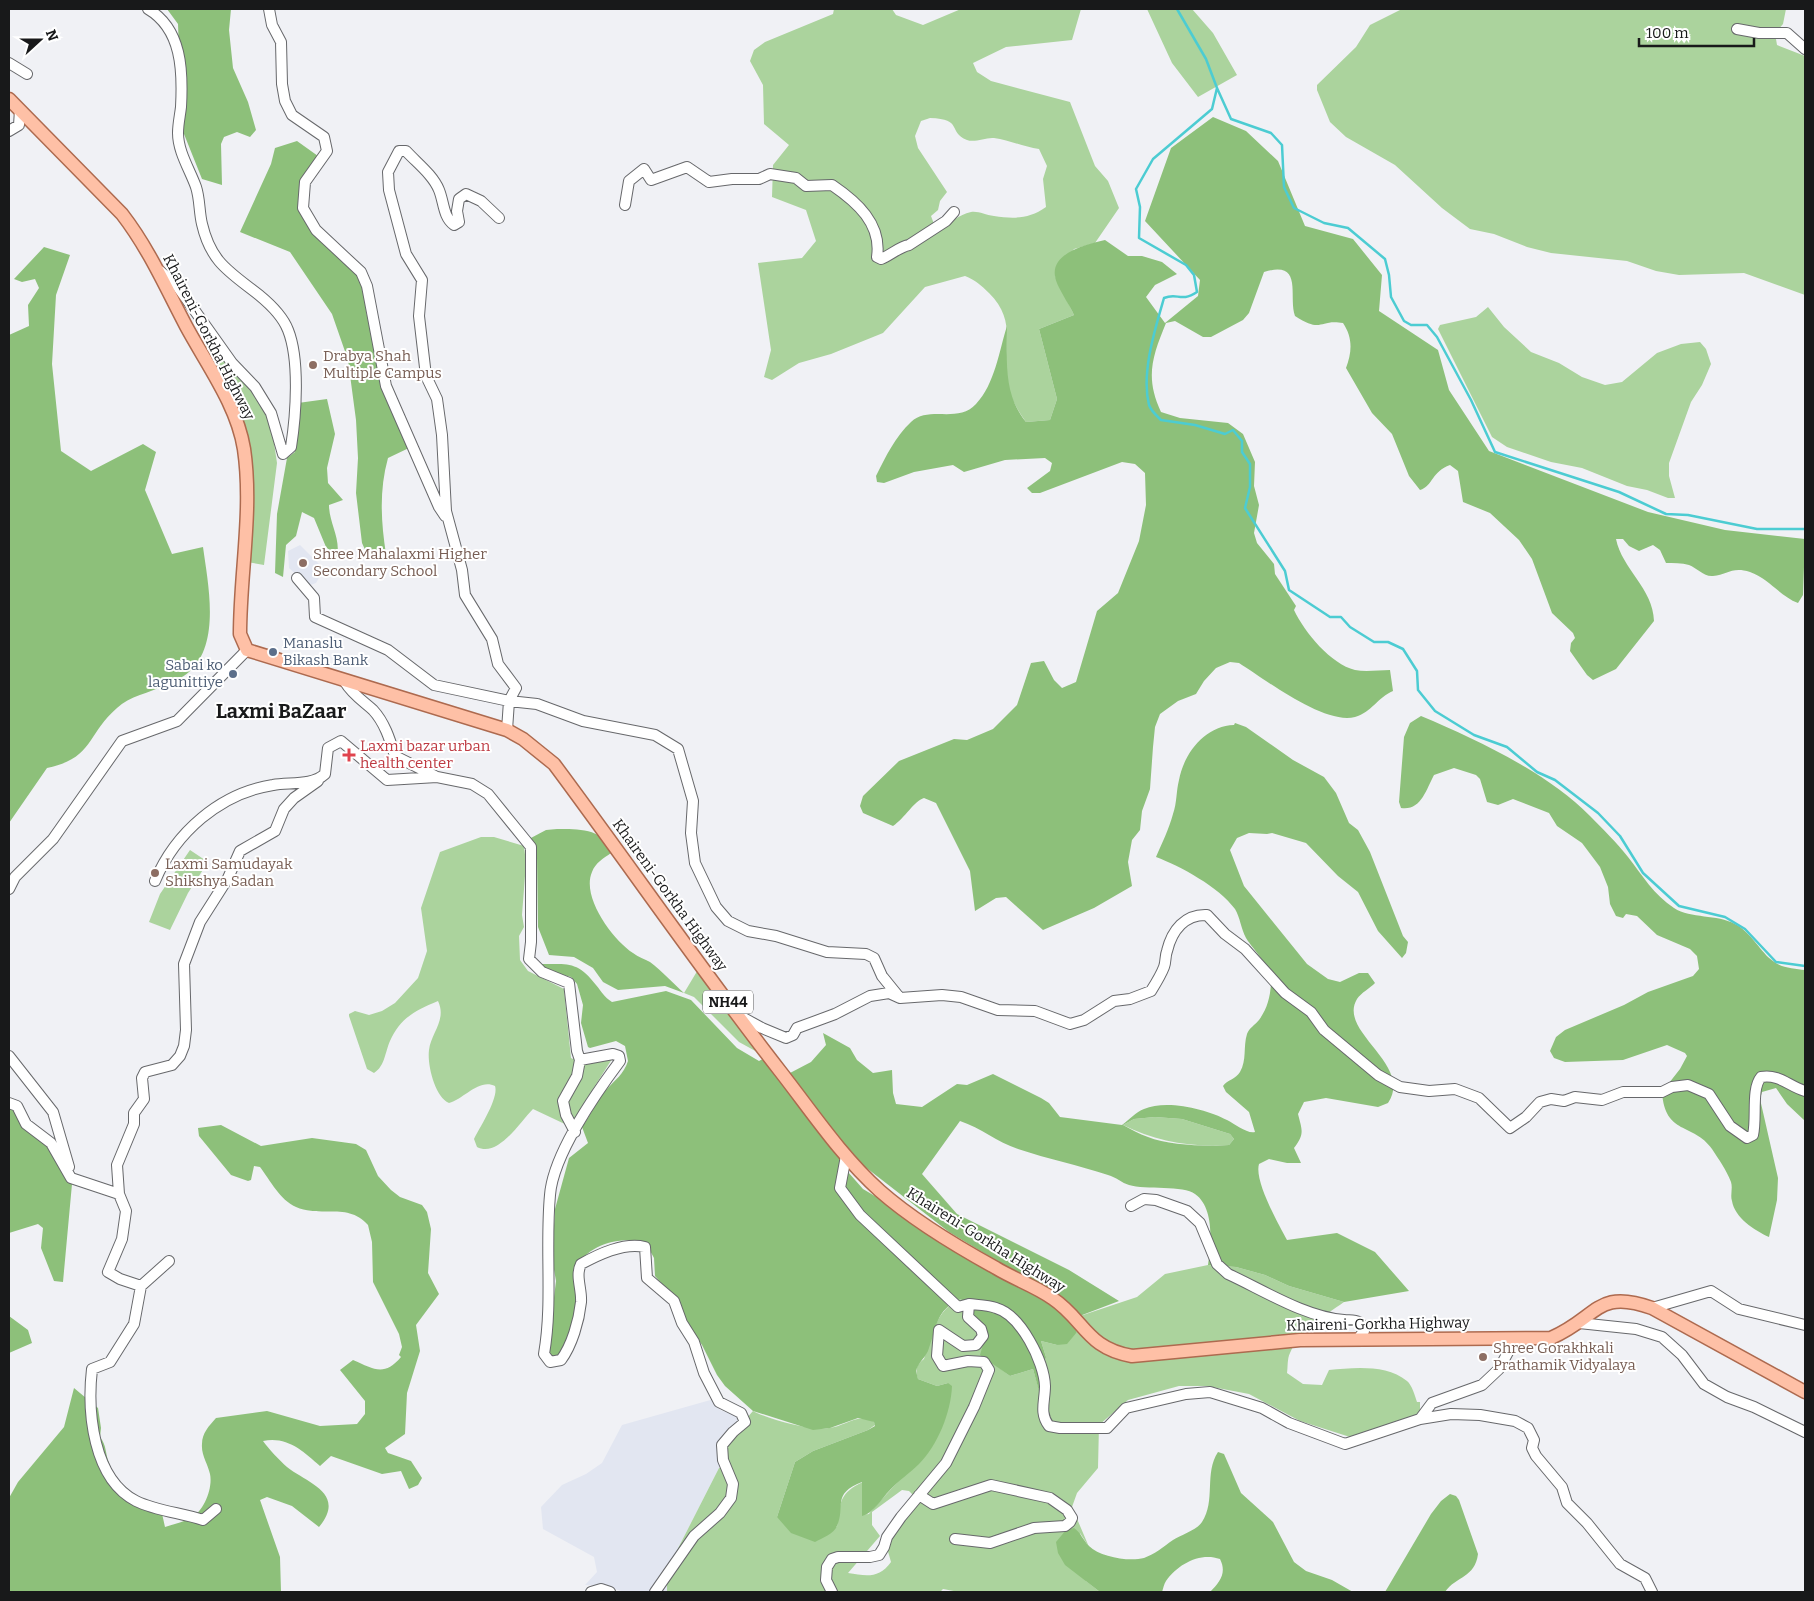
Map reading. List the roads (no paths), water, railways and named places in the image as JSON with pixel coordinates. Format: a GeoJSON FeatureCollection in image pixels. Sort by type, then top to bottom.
{"type":"FeatureCollection","features":[{"type":"Feature","properties":{"kind":"main road","name":"Khaireni-Gorkha Highway"},"geometry":{"type":"LineString","coordinates":[[9,99],[122,214],[159,271],[234,414],[244,447],[247,479],[240,634],[247,650],[345,682],[480,720],[507,730],[523,739],[554,764],[736,1014],[846,1156],[871,1182],[910,1215],[981,1259],[1052,1298],[1091,1338],[1103,1347],[1116,1353],[1132,1356],[1300,1340],[1551,1338],[1579,1323],[1605,1302],[1618,1300],[1632,1301],[1652,1308],[1805,1392]]}},
{"type":"Feature","properties":{"kind":"street"},"geometry":{"type":"LineString","coordinates":[[148,9],[166,22],[174,34],[180,66],[181,107],[178,134],[185,160],[197,188],[201,222],[211,252],[229,274],[261,296],[283,320],[288,330],[295,378],[295,420],[291,447],[283,454],[271,413],[255,386],[232,363],[178,287],[159,271]]}},
{"type":"Feature","properties":{"kind":"street"},"geometry":{"type":"LineString","coordinates":[[269,9],[272,25],[281,42],[282,84],[285,101],[292,115],[324,137],[327,151],[305,182],[304,208],[316,230],[361,272],[367,286],[386,386],[439,507],[449,521]]}},
{"type":"Feature","properties":{"kind":"street"},"geometry":{"type":"LineString","coordinates":[[1737,29],[1759,33],[1787,33],[1805,49]]}},
{"type":"Feature","properties":{"kind":"street"},"geometry":{"type":"LineString","coordinates":[[9,63],[27,74]]}},
{"type":"Feature","properties":{"kind":"street"},"geometry":{"type":"LineString","coordinates":[[9,132],[19,125],[20,110]]}},
{"type":"Feature","properties":{"kind":"street"},"geometry":{"type":"LineString","coordinates":[[499,218],[481,201],[466,194],[459,199],[457,211],[459,222],[454,225],[447,220],[439,188],[430,175],[406,151],[399,151],[388,172],[389,190],[406,254],[422,280],[419,316],[426,376],[437,399],[442,435],[446,512],[462,570],[465,595],[492,639],[498,664],[516,688],[509,701],[507,730]]}},
{"type":"Feature","properties":{"kind":"street"},"geometry":{"type":"LineString","coordinates":[[625,205],[629,180],[644,169],[651,180],[687,167],[709,182],[732,179],[759,179],[770,174],[796,178],[806,186],[832,185],[859,207],[873,225],[879,243],[877,257],[881,260],[895,254],[902,246],[909,245],[946,221],[954,212]]}},
{"type":"Feature","properties":{"kind":"street"},"geometry":{"type":"LineString","coordinates":[[297,578],[314,598],[315,617],[388,650],[434,685],[509,701],[537,704],[583,721],[655,735],[678,748],[693,802],[691,833],[695,863],[716,907],[728,921],[748,931],[785,939],[827,952],[866,954],[874,958],[882,976],[900,998]]}},
{"type":"Feature","properties":{"kind":"street"},"geometry":{"type":"LineString","coordinates":[[9,889],[15,877],[53,839],[122,741],[177,721],[247,650]]}},
{"type":"Feature","properties":{"kind":"street"},"geometry":{"type":"LineString","coordinates":[[345,682],[352,693],[373,711],[383,723],[395,756],[437,777]]}},
{"type":"Feature","properties":{"kind":"street"},"geometry":{"type":"LineString","coordinates":[[140,1286],[131,1281],[120,1279],[108,1272],[122,1239],[126,1211],[119,1194],[117,1165],[134,1124],[134,1113],[144,1099],[142,1078],[145,1072],[172,1065],[184,1046],[186,1030],[184,964],[200,922],[228,878],[240,851],[275,831],[284,809],[294,798],[325,774],[328,748],[341,741],[387,780],[437,777],[472,784],[488,794],[531,847],[531,942],[529,959],[542,972],[569,983],[577,1051],[580,1060],[577,1076],[563,1101],[566,1114],[575,1132]]}},
{"type":"Feature","properties":{"kind":"street"},"geometry":{"type":"LineString","coordinates":[[155,881],[163,862],[186,833],[210,811],[235,795],[271,785],[319,780]]}},
{"type":"Feature","properties":{"kind":"street"},"geometry":{"type":"LineString","coordinates":[[736,1014],[786,1038],[793,1035],[797,1028],[835,1014],[870,996],[889,993],[900,998],[942,995],[961,997],[998,1010],[1035,1011],[1070,1024],[1084,1020],[1114,1001],[1130,999],[1151,991],[1165,965],[1167,950],[1175,932],[1185,919],[1198,914],[1207,915],[1225,934],[1245,949],[1285,993],[1311,1012],[1324,1030],[1378,1075],[1400,1087],[1429,1091],[1455,1090],[1478,1098],[1510,1128],[1526,1117],[1540,1102],[1551,1099],[1564,1101],[1575,1097],[1602,1100],[1623,1092],[1662,1092],[1672,1087],[1688,1085],[1709,1094],[1726,1116],[1730,1126],[1747,1138],[1753,1135],[1756,1120],[1756,1083],[1761,1077],[1770,1075],[1781,1078],[1805,1091]]}},
{"type":"Feature","properties":{"kind":"street"},"geometry":{"type":"LineString","coordinates":[[580,1060],[613,1054],[619,1056],[620,1061],[589,1103],[557,1168],[550,1193],[549,1275],[544,1354],[550,1362],[561,1360],[570,1348],[581,1303],[578,1271],[581,1264],[622,1247],[645,1247],[647,1278],[674,1302],[682,1323],[694,1342],[704,1373],[719,1402],[741,1413],[745,1422],[722,1445],[723,1460],[733,1484],[731,1498],[720,1513],[694,1536],[655,1592]]}},
{"type":"Feature","properties":{"kind":"street"},"geometry":{"type":"LineString","coordinates":[[9,1056],[53,1112],[71,1178]]}},
{"type":"Feature","properties":{"kind":"street"},"geometry":{"type":"LineString","coordinates":[[9,1103],[16,1106],[26,1124],[51,1144],[71,1178],[119,1194]]}},
{"type":"Feature","properties":{"kind":"street"},"geometry":{"type":"LineString","coordinates":[[846,1156],[840,1188],[860,1215],[958,1306],[969,1304],[998,1308],[1016,1322],[1039,1357],[1045,1385],[1042,1417],[1049,1426],[1060,1428],[1107,1428],[1126,1408],[1186,1394],[1210,1392],[1262,1408],[1289,1423],[1346,1444],[1420,1419],[1451,1414],[1515,1421],[1528,1428],[1534,1440],[1532,1448],[1536,1456],[1562,1487],[1567,1502],[1587,1523],[1620,1564],[1645,1578],[1652,1592]]}},
{"type":"Feature","properties":{"kind":"street"},"geometry":{"type":"LineString","coordinates":[[1131,1206],[1144,1199],[1156,1200],[1187,1211],[1200,1223],[1217,1264],[1228,1274],[1319,1317],[1357,1320],[1363,1325],[1364,1332],[1358,1339]]}},
{"type":"Feature","properties":{"kind":"street"},"geometry":{"type":"LineString","coordinates":[[169,1261],[140,1286],[134,1324],[110,1362],[92,1369],[89,1397],[99,1454],[118,1490],[137,1502],[203,1520],[216,1509]]}},
{"type":"Feature","properties":{"kind":"street"},"geometry":{"type":"LineString","coordinates":[[1652,1308],[1711,1291],[1739,1308],[1805,1325]]}},
{"type":"Feature","properties":{"kind":"street"},"geometry":{"type":"LineString","coordinates":[[832,1592],[826,1580],[827,1568],[832,1559],[838,1557],[870,1557],[879,1554],[884,1547],[887,1537],[946,1463],[974,1407],[989,1370],[984,1362],[968,1361],[943,1366],[937,1356],[939,1330],[963,1346],[976,1345],[983,1336],[981,1329],[968,1317],[969,1304]]}},
{"type":"Feature","properties":{"kind":"street"},"geometry":{"type":"LineString","coordinates":[[1579,1323],[1636,1329],[1662,1337],[1682,1355],[1704,1384],[1727,1397],[1754,1407],[1805,1432]]}},
{"type":"Feature","properties":{"kind":"street"},"geometry":{"type":"LineString","coordinates":[[1420,1419],[1432,1403],[1482,1385],[1499,1369],[1513,1342],[1511,1339]]}},
{"type":"Feature","properties":{"kind":"street"},"geometry":{"type":"LineString","coordinates":[[919,1495],[933,1504],[991,1485],[1050,1498],[1071,1514],[1070,1522],[1064,1526],[1034,1528],[990,1543],[955,1539]]}},
{"type":"Feature","properties":{"kind":"street"},"geometry":{"type":"LineString","coordinates":[[591,1592],[601,1589],[610,1592]]}},
{"type":"Feature","properties":{"kind":"waterway"},"geometry":{"type":"LineString","coordinates":[[1177,9],[1206,59],[1217,88],[1212,109],[1153,159],[1136,189],[1140,207],[1139,238],[1186,265],[1194,275],[1197,292],[1187,297],[1169,296],[1164,298],[1153,337],[1148,365],[1147,392],[1151,409],[1161,420],[1195,425],[1225,434],[1233,430],[1242,441],[1242,452],[1250,464],[1250,487],[1245,508],[1285,571],[1289,590],[1330,617],[1341,617],[1350,627],[1374,642],[1388,642],[1403,649],[1417,671],[1418,690],[1435,711],[1474,735],[1507,747],[1537,772],[1555,780],[1598,813],[1620,836],[1643,873],[1679,906],[1725,917],[1745,929],[1776,962],[1805,966]]}},
{"type":"Feature","properties":{"kind":"waterway"},"geometry":{"type":"LineString","coordinates":[[1217,88],[1231,119],[1271,133],[1282,145],[1284,187],[1294,208],[1324,223],[1348,228],[1385,259],[1391,297],[1404,321],[1411,325],[1427,325],[1437,337],[1471,400],[1495,452],[1619,492],[1666,514],[1688,515],[1757,529],[1805,529]]}},
{"type":"Feature","properties":{"kind":"place","name":"Drabya Shah Multiple Campus"},"geometry":{"type":"Point","coordinates":[313,365]}},
{"type":"Feature","properties":{"kind":"place","name":"Shree Mahalaxmi Higher Secondary School"},"geometry":{"type":"Point","coordinates":[303,563]}},
{"type":"Feature","properties":{"kind":"place","name":"Manaslu Bikash Bank"},"geometry":{"type":"Point","coordinates":[273,652]}},
{"type":"Feature","properties":{"kind":"place","name":"Sabai ko lagunittiye"},"geometry":{"type":"Point","coordinates":[233,674]}},
{"type":"Feature","properties":{"kind":"place","name":"Laxmi bazar urban health center"},"geometry":{"type":"Point","coordinates":[349,755]}},
{"type":"Feature","properties":{"kind":"place","name":"Laxmi Samudayak Shikshya Sadan"},"geometry":{"type":"Point","coordinates":[155,873]}},
{"type":"Feature","properties":{"kind":"place","name":"Shree Gorakhkali Prathamik Vidyalaya"},"geometry":{"type":"Point","coordinates":[1483,1357]}},
{"type":"Feature","properties":{"kind":"district","name":"Laxmi BaZaar"},"geometry":{"type":"Point","coordinates":[281,711]}}]}
